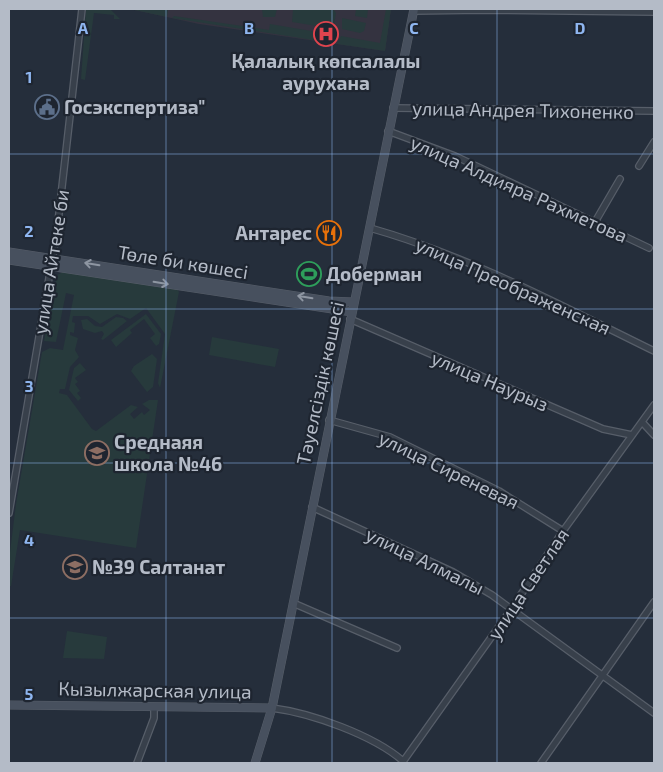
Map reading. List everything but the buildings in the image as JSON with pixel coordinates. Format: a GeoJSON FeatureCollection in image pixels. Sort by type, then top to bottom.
{"type":"FeatureCollection","features":[{"type":"Feature","properties":{"kind":"main road","name":"Тәуелсіздік көшесі"},"geometry":{"type":"LineString","coordinates":[[255,763],[272,708],[353,302],[370,228],[392,108],[414,10]]}},
{"type":"Feature","properties":{"kind":"main road","name":"Төле би көшесі"},"geometry":{"type":"LineString","coordinates":[[9,252],[52,262],[329,301],[353,302]]}},
{"type":"Feature","properties":{"kind":"main road"},"geometry":{"type":"LineString","coordinates":[[9,260],[52,262],[351,316]]}},
{"type":"Feature","properties":{"kind":"main road","name":"Кызылжарская улица"},"geometry":{"type":"LineString","coordinates":[[9,705],[272,708]]}},
{"type":"Feature","properties":{"kind":"street","name":"улица Айтеке би"},"geometry":{"type":"LineString","coordinates":[[9,513],[52,262],[75,84],[82,9]]}},
{"type":"Feature","properties":{"kind":"street"},"geometry":{"type":"LineString","coordinates":[[414,10],[654,12]]}},
{"type":"Feature","properties":{"kind":"street","name":"улица Андрея Тихоненко"},"geometry":{"type":"LineString","coordinates":[[392,108],[654,111]]}},
{"type":"Feature","properties":{"kind":"street","name":"улица Алдияра Рахметова"},"geometry":{"type":"LineString","coordinates":[[388,131],[455,156],[649,248]]}},
{"type":"Feature","properties":{"kind":"street"},"geometry":{"type":"LineString","coordinates":[[639,166],[654,142]]}},
{"type":"Feature","properties":{"kind":"street"},"geometry":{"type":"LineString","coordinates":[[595,222],[620,179]]}},
{"type":"Feature","properties":{"kind":"street","name":"улица Преображенская"},"geometry":{"type":"LineString","coordinates":[[370,228],[410,239],[467,262],[654,352]]}},
{"type":"Feature","properties":{"kind":"street","name":"улица Наурыз"},"geometry":{"type":"LineString","coordinates":[[351,316],[603,429],[632,435]]}},
{"type":"Feature","properties":{"kind":"street","name":"улица Светлая"},"geometry":{"type":"LineString","coordinates":[[402,762],[512,608],[563,531],[654,405]]}},
{"type":"Feature","properties":{"kind":"street","name":"улица Сиреневая"},"geometry":{"type":"LineString","coordinates":[[329,420],[390,437],[498,491],[563,531]]}},
{"type":"Feature","properties":{"kind":"street"},"geometry":{"type":"LineString","coordinates":[[642,422],[654,436]]}},
{"type":"Feature","properties":{"kind":"street","name":"улица Алмалы"},"geometry":{"type":"LineString","coordinates":[[312,507],[453,572],[512,608],[654,714]]}},
{"type":"Feature","properties":{"kind":"street"},"geometry":{"type":"LineString","coordinates":[[541,763],[654,602]]}},
{"type":"Feature","properties":{"kind":"street"},"geometry":{"type":"LineString","coordinates":[[293,603],[396,648]]}},
{"type":"Feature","properties":{"kind":"street"},"geometry":{"type":"LineString","coordinates":[[138,763],[154,718],[154,708]]}},
{"type":"Feature","properties":{"kind":"street"},"geometry":{"type":"LineString","coordinates":[[272,708],[296,711],[338,726],[393,752],[402,762]]}},
{"type":"Feature","properties":{"kind":"shaded area"},"geometry":{"type":"Polygon","coordinates":[[[86,9],[110,9],[120,19],[114,19],[114,15],[94,13],[85,80],[81,79],[86,9]]]}},
{"type":"Feature","properties":{"kind":"shaded area","name":"Қалалық көпсалалы аурухана"},"geometry":{"type":"Polygon","coordinates":[[[130,9],[391,9],[385,51],[199,24],[130,9]]]}},
{"type":"Feature","properties":{"kind":"shaded area"},"geometry":{"type":"Polygon","coordinates":[[[130,9],[168,9],[168,10],[167,17],[130,9]]]}},
{"type":"Feature","properties":{"kind":"shaded area"},"geometry":{"type":"Polygon","coordinates":[[[262,9],[277,9],[275,17],[263,17],[262,9]]]}},
{"type":"Feature","properties":{"kind":"shaded area"},"geometry":{"type":"Polygon","coordinates":[[[293,9],[333,9],[336,13],[334,25],[330,28],[292,22],[293,9]]]}},
{"type":"Feature","properties":{"kind":"shaded area"},"geometry":{"type":"Polygon","coordinates":[[[356,9],[368,9],[367,18],[355,16],[356,9]]]}},
{"type":"Feature","properties":{"kind":"shaded area"},"geometry":{"type":"Polygon","coordinates":[[[386,9],[391,9],[385,51],[337,44],[341,36],[380,43],[386,9]]]}},
{"type":"Feature","properties":{"kind":"shaded area"},"geometry":{"type":"Polygon","coordinates":[[[174,16],[269,30],[270,24],[329,34],[332,38],[332,43],[172,18],[174,16]]]}},
{"type":"Feature","properties":{"kind":"shaded area"},"geometry":{"type":"Polygon","coordinates":[[[342,18],[366,23],[364,31],[360,33],[342,29],[342,18]]]}},
{"type":"Feature","properties":{"kind":"shaded area"},"geometry":{"type":"Polygon","coordinates":[[[63,272],[177,289],[179,292],[160,388],[158,383],[165,334],[146,308],[130,319],[117,314],[100,324],[88,316],[73,316],[72,322],[75,323],[74,333],[70,332],[70,335],[78,338],[75,350],[79,357],[70,367],[65,389],[60,389],[59,393],[67,395],[92,429],[96,431],[131,405],[138,407],[130,414],[134,419],[142,412],[144,415],[150,410],[142,404],[149,400],[158,400],[136,548],[20,530],[11,586],[9,586],[9,560],[16,504],[42,352],[50,348],[63,350],[74,295],[66,293],[56,342],[44,341],[57,275],[63,272]]]}},
{"type":"Feature","properties":{"kind":"shaded area"},"geometry":{"type":"Polygon","coordinates":[[[146,314],[161,334],[159,344],[156,346],[150,338],[155,334],[144,319],[130,330],[132,333],[116,347],[111,340],[146,314]]]}},
{"type":"Feature","properties":{"kind":"shaded area"},"geometry":{"type":"Polygon","coordinates":[[[116,317],[127,321],[103,340],[101,339],[104,334],[102,331],[95,333],[83,329],[81,320],[87,319],[95,326],[102,327],[116,317]]]}},
{"type":"Feature","properties":{"kind":"shaded area"},"geometry":{"type":"Polygon","coordinates":[[[212,337],[279,349],[275,367],[209,355],[212,337]]]}},
{"type":"Feature","properties":{"kind":"shaded area"},"geometry":{"type":"Polygon","coordinates":[[[152,354],[157,359],[153,387],[147,392],[131,371],[134,366],[152,354]]]}},
{"type":"Feature","properties":{"kind":"shaded area"},"geometry":{"type":"Polygon","coordinates":[[[80,363],[86,370],[75,378],[78,382],[75,384],[80,391],[77,393],[81,398],[78,401],[69,390],[74,368],[80,363]]]}},
{"type":"Feature","properties":{"kind":"shaded area"},"geometry":{"type":"Polygon","coordinates":[[[67,631],[107,637],[104,659],[63,658],[67,631]]]}},
{"type":"Feature","properties":{"kind":"place","name":"Қалалық көпсалалы аурухана"},"geometry":{"type":"Point","coordinates":[326,34]}},
{"type":"Feature","properties":{"kind":"place","name":"Госэкспертиза\""},"geometry":{"type":"Point","coordinates":[47,107]}},
{"type":"Feature","properties":{"kind":"place","name":"Антарес"},"geometry":{"type":"Point","coordinates":[329,233]}},
{"type":"Feature","properties":{"kind":"place","name":"Доберман"},"geometry":{"type":"Point","coordinates":[309,274]}},
{"type":"Feature","properties":{"kind":"place","name":"Среднаяя школа №46"},"geometry":{"type":"Point","coordinates":[97,453]}},
{"type":"Feature","properties":{"kind":"place","name":"№39 Салтанат"},"geometry":{"type":"Point","coordinates":[75,567]}}]}
